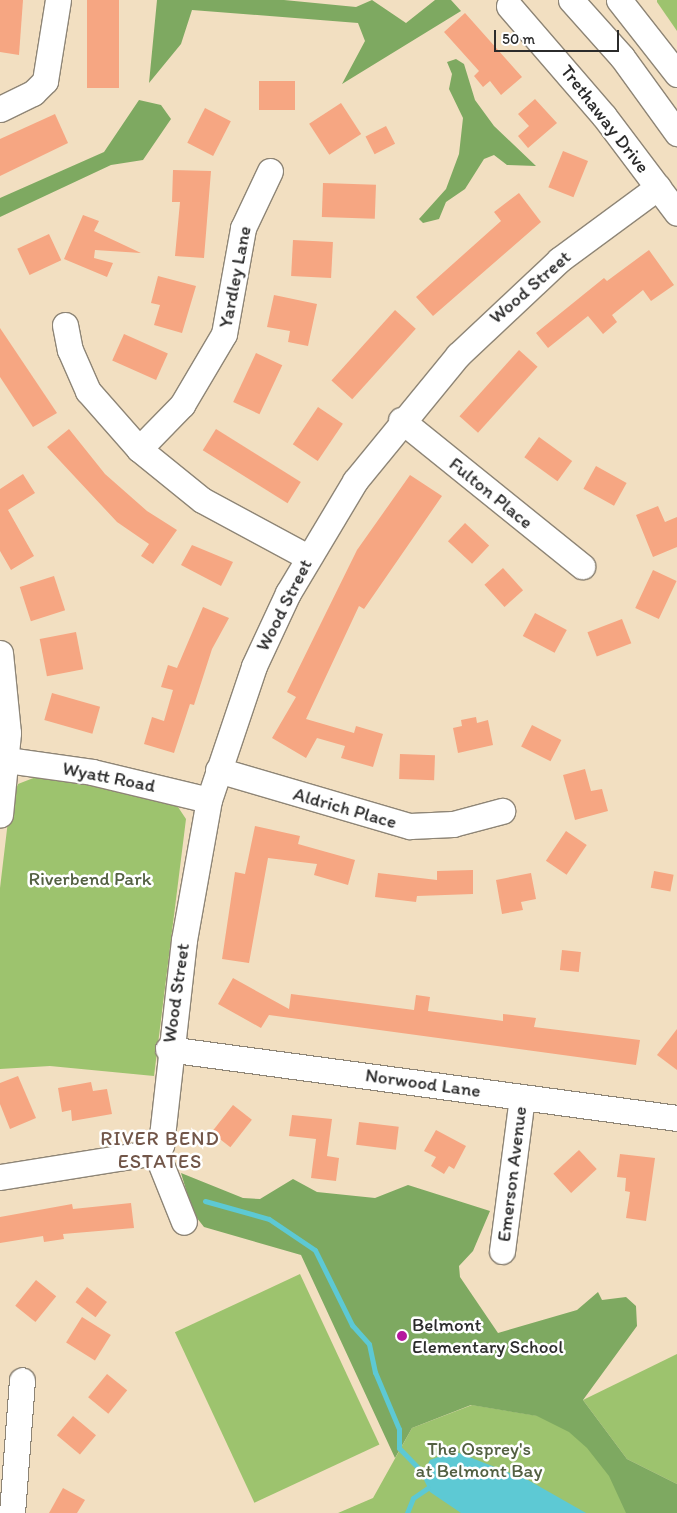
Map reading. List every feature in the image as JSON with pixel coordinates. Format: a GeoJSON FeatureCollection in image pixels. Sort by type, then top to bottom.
{"type":"FeatureCollection","features":[{"type":"Feature","properties":{"kind":"street"},"geometry":{"type":"LineString","coordinates":[[0,109],[33,93],[45,81],[58,0]]}},
{"type":"Feature","properties":{"kind":"street"},"geometry":{"type":"LineString","coordinates":[[571,0],[622,57],[677,134]]}},
{"type":"Feature","properties":{"kind":"street"},"geometry":{"type":"LineString","coordinates":[[619,0],[677,74]]}},
{"type":"Feature","properties":{"kind":"street","name":"Trethaway Drive"},"geometry":{"type":"LineString","coordinates":[[509,6],[563,66],[677,213]]}},
{"type":"Feature","properties":{"kind":"street","name":"Yardley Lane"},"geometry":{"type":"LineString","coordinates":[[139,450],[182,405],[224,334],[243,228],[270,171]]}},
{"type":"Feature","properties":{"kind":"street","name":"Wood Street"},"geometry":{"type":"LineString","coordinates":[[156,1152],[161,1145],[168,1049],[209,800],[254,666],[308,557],[355,481],[401,420],[515,298],[658,187]]}},
{"type":"Feature","properties":{"kind":"street"},"geometry":{"type":"LineString","coordinates":[[65,325],[72,356],[88,391],[139,450],[202,500],[308,557]]}},
{"type":"Feature","properties":{"kind":"street","name":"Fulton Place"},"geometry":{"type":"LineString","coordinates":[[401,420],[582,566]]}},
{"type":"Feature","properties":{"kind":"street"},"geometry":{"type":"LineString","coordinates":[[0,654],[8,706],[7,760],[0,815]]}},
{"type":"Feature","properties":{"kind":"street","name":"Wyatt Road"},"geometry":{"type":"LineString","coordinates":[[7,760],[92,772],[209,800]]}},
{"type":"Feature","properties":{"kind":"street","name":"Aldrich Place"},"geometry":{"type":"LineString","coordinates":[[218,770],[410,826],[453,824],[502,811]]}},
{"type":"Feature","properties":{"kind":"street","name":"Norwood Lane"},"geometry":{"type":"LineString","coordinates":[[168,1049],[677,1118]]}},
{"type":"Feature","properties":{"kind":"street","name":"Emerson Avenue"},"geometry":{"type":"LineString","coordinates":[[502,1251],[522,1097]]}},
{"type":"Feature","properties":{"kind":"street"},"geometry":{"type":"LineString","coordinates":[[0,1177],[156,1152],[184,1222]]}},
{"type":"Feature","properties":{"kind":"street"},"geometry":{"type":"LineString","coordinates":[[12,1513],[22,1380]]}},
{"type":"Feature","properties":{"kind":"green space"},"geometry":{"type":"Polygon","coordinates":[[[157,0],[284,0],[356,7],[372,0],[406,23],[435,0],[451,0],[461,11],[342,84],[365,41],[358,23],[192,10],[181,44],[149,83],[157,0]]]}},
{"type":"Feature","properties":{"kind":"green space"},"geometry":{"type":"Polygon","coordinates":[[[657,0],[677,0],[677,31],[657,2],[657,0]]]}},
{"type":"Feature","properties":{"kind":"green space"},"geometry":{"type":"Polygon","coordinates":[[[456,59],[464,64],[475,100],[494,126],[536,166],[507,165],[494,155],[484,159],[465,189],[446,202],[439,219],[423,223],[419,219],[446,189],[459,154],[463,118],[449,89],[452,74],[447,62],[456,59]]]}},
{"type":"Feature","properties":{"kind":"green space"},"geometry":{"type":"Polygon","coordinates":[[[139,100],[161,105],[171,119],[143,160],[111,165],[0,217],[0,198],[104,152],[139,100]]]}},
{"type":"Feature","properties":{"kind":"green space","name":"Riverbend Park"},"geometry":{"type":"Polygon","coordinates":[[[41,775],[176,804],[186,819],[154,1076],[50,1066],[0,1069],[0,888],[10,804],[18,784],[41,775]]]}},
{"type":"Feature","properties":{"kind":"green space"},"geometry":{"type":"Polygon","coordinates":[[[181,1173],[243,1198],[260,1199],[293,1179],[317,1192],[375,1198],[408,1185],[490,1211],[473,1251],[459,1266],[460,1277],[498,1333],[577,1310],[598,1292],[602,1300],[626,1297],[636,1306],[637,1326],[583,1400],[627,1459],[677,1484],[677,1513],[626,1513],[609,1476],[587,1448],[569,1432],[537,1416],[471,1405],[412,1428],[395,1458],[301,1255],[204,1227],[193,1213],[181,1173]]]}},
{"type":"Feature","properties":{"kind":"green space"},"geometry":{"type":"Polygon","coordinates":[[[300,1274],[379,1444],[254,1503],[175,1332],[300,1274]]]}},
{"type":"Feature","properties":{"kind":"green space"},"geometry":{"type":"Polygon","coordinates":[[[677,1354],[677,1484],[627,1459],[583,1400],[677,1354]]]}},
{"type":"Feature","properties":{"kind":"green space","name":"The Osprey's at Belmont Bay"},"geometry":{"type":"Polygon","coordinates":[[[472,1405],[563,1420],[604,1451],[635,1513],[338,1513],[373,1498],[412,1428],[472,1405]]]}},
{"type":"Feature","properties":{"kind":"water"},"geometry":{"type":"Polygon","coordinates":[[[454,1451],[528,1480],[586,1513],[461,1513],[430,1492],[422,1476],[430,1460],[454,1451]]]}},
{"type":"Feature","properties":{"kind":"building"},"geometry":{"type":"Polygon","coordinates":[[[0,0],[23,0],[19,55],[0,52],[0,0]]]}},
{"type":"Feature","properties":{"kind":"building"},"geometry":{"type":"Polygon","coordinates":[[[87,0],[119,0],[119,88],[87,88],[87,0]]]}},
{"type":"Feature","properties":{"kind":"building"},"geometry":{"type":"Polygon","coordinates":[[[465,13],[522,77],[501,95],[490,81],[483,87],[474,76],[479,71],[444,32],[465,13]]]}},
{"type":"Feature","properties":{"kind":"building"},"geometry":{"type":"Polygon","coordinates":[[[259,81],[295,81],[295,110],[259,110],[259,81]]]}},
{"type":"Feature","properties":{"kind":"building"},"geometry":{"type":"Polygon","coordinates":[[[535,99],[557,123],[528,148],[518,136],[529,126],[518,114],[535,99]]]}},
{"type":"Feature","properties":{"kind":"building"},"geometry":{"type":"Polygon","coordinates":[[[341,103],[361,134],[329,155],[309,124],[341,103]]]}},
{"type":"Feature","properties":{"kind":"building"},"geometry":{"type":"Polygon","coordinates":[[[205,108],[231,121],[213,156],[187,143],[205,108]]]}},
{"type":"Feature","properties":{"kind":"building"},"geometry":{"type":"Polygon","coordinates":[[[55,114],[68,143],[0,176],[0,139],[55,114]]]}},
{"type":"Feature","properties":{"kind":"building"},"geometry":{"type":"Polygon","coordinates":[[[386,126],[395,144],[375,154],[366,136],[386,126]]]}},
{"type":"Feature","properties":{"kind":"building"},"geometry":{"type":"Polygon","coordinates":[[[563,151],[588,161],[573,197],[548,187],[563,151]]]}},
{"type":"Feature","properties":{"kind":"building"},"geometry":{"type":"Polygon","coordinates":[[[173,170],[211,171],[204,258],[175,256],[180,202],[172,202],[173,170]]]}},
{"type":"Feature","properties":{"kind":"building"},"geometry":{"type":"Polygon","coordinates":[[[323,183],[376,185],[375,219],[322,217],[323,183]]]}},
{"type":"Feature","properties":{"kind":"building"},"geometry":{"type":"Polygon","coordinates":[[[519,193],[541,222],[433,316],[416,297],[501,221],[494,212],[519,193]]]}},
{"type":"Feature","properties":{"kind":"building"},"geometry":{"type":"Polygon","coordinates":[[[83,215],[99,221],[94,231],[141,253],[95,250],[94,258],[113,263],[107,277],[64,259],[83,215]]]}},
{"type":"Feature","properties":{"kind":"building"},"geometry":{"type":"Polygon","coordinates":[[[49,234],[61,260],[30,275],[17,249],[49,234]]]}},
{"type":"Feature","properties":{"kind":"building"},"geometry":{"type":"Polygon","coordinates":[[[293,240],[333,242],[331,278],[291,276],[293,240]]]}},
{"type":"Feature","properties":{"kind":"building"},"geometry":{"type":"Polygon","coordinates":[[[649,250],[674,285],[651,301],[643,290],[612,315],[617,322],[603,334],[588,316],[548,348],[536,333],[604,278],[607,281],[649,250]]]}},
{"type":"Feature","properties":{"kind":"building"},"geometry":{"type":"Polygon","coordinates":[[[158,276],[196,286],[182,333],[154,325],[160,305],[151,303],[158,276]]]}},
{"type":"Feature","properties":{"kind":"building"},"geometry":{"type":"Polygon","coordinates":[[[274,295],[317,304],[308,346],[288,342],[290,331],[267,327],[274,295]]]}},
{"type":"Feature","properties":{"kind":"building"},"geometry":{"type":"Polygon","coordinates":[[[395,310],[416,329],[352,399],[331,381],[395,310]]]}},
{"type":"Feature","properties":{"kind":"building"},"geometry":{"type":"Polygon","coordinates":[[[0,328],[57,413],[33,427],[0,377],[0,328]]]}},
{"type":"Feature","properties":{"kind":"building"},"geometry":{"type":"Polygon","coordinates":[[[124,334],[168,354],[156,380],[112,360],[124,334]]]}},
{"type":"Feature","properties":{"kind":"building"},"geometry":{"type":"Polygon","coordinates":[[[519,350],[538,367],[478,433],[459,416],[519,350]]]}},
{"type":"Feature","properties":{"kind":"building"},"geometry":{"type":"Polygon","coordinates":[[[256,353],[282,365],[259,414],[233,402],[256,353]]]}},
{"type":"Feature","properties":{"kind":"building"},"geometry":{"type":"Polygon","coordinates":[[[318,407],[343,424],[318,461],[293,444],[318,407]]]}},
{"type":"Feature","properties":{"kind":"building"},"geometry":{"type":"Polygon","coordinates":[[[69,429],[105,474],[147,511],[177,530],[153,564],[141,556],[149,544],[117,522],[47,447],[69,429]]]}},
{"type":"Feature","properties":{"kind":"building"},"geometry":{"type":"Polygon","coordinates":[[[216,429],[301,482],[288,503],[203,450],[216,429]]]}},
{"type":"Feature","properties":{"kind":"building"},"geometry":{"type":"Polygon","coordinates":[[[539,437],[572,461],[557,481],[524,457],[539,437]]]}},
{"type":"Feature","properties":{"kind":"building"},"geometry":{"type":"Polygon","coordinates":[[[596,466],[627,483],[614,506],[583,489],[596,466]]]}},
{"type":"Feature","properties":{"kind":"building"},"geometry":{"type":"Polygon","coordinates":[[[23,474],[35,493],[8,510],[34,556],[11,570],[0,551],[0,489],[23,474]]]}},
{"type":"Feature","properties":{"kind":"building"},"geometry":{"type":"Polygon","coordinates":[[[410,475],[442,496],[364,609],[359,606],[306,719],[354,733],[356,726],[383,734],[373,767],[341,758],[345,746],[317,738],[306,758],[272,738],[296,697],[287,692],[357,550],[410,475]]]}},
{"type":"Feature","properties":{"kind":"building"},"geometry":{"type":"Polygon","coordinates":[[[658,506],[665,522],[677,517],[677,547],[653,557],[636,515],[658,506]]]}},
{"type":"Feature","properties":{"kind":"building"},"geometry":{"type":"Polygon","coordinates":[[[465,523],[489,546],[472,564],[448,541],[465,523]]]}},
{"type":"Feature","properties":{"kind":"building"},"geometry":{"type":"Polygon","coordinates":[[[192,545],[233,562],[221,586],[181,565],[192,545]]]}},
{"type":"Feature","properties":{"kind":"building"},"geometry":{"type":"Polygon","coordinates":[[[503,568],[523,590],[504,607],[484,585],[503,568]]]}},
{"type":"Feature","properties":{"kind":"building"},"geometry":{"type":"Polygon","coordinates":[[[653,570],[677,581],[659,619],[635,608],[653,570]]]}},
{"type":"Feature","properties":{"kind":"building"},"geometry":{"type":"Polygon","coordinates":[[[54,576],[65,610],[31,621],[20,587],[54,576]]]}},
{"type":"Feature","properties":{"kind":"building"},"geometry":{"type":"Polygon","coordinates":[[[203,607],[229,618],[212,649],[194,705],[190,704],[174,753],[144,744],[152,717],[164,721],[173,690],[161,687],[168,665],[177,668],[203,607]]]}},
{"type":"Feature","properties":{"kind":"building"},"geometry":{"type":"Polygon","coordinates":[[[535,613],[567,630],[555,653],[523,636],[535,613]]]}},
{"type":"Feature","properties":{"kind":"building"},"geometry":{"type":"Polygon","coordinates":[[[622,619],[631,643],[597,657],[587,632],[622,619]]]}},
{"type":"Feature","properties":{"kind":"building"},"geometry":{"type":"Polygon","coordinates":[[[76,632],[83,669],[47,676],[40,639],[76,632]]]}},
{"type":"Feature","properties":{"kind":"building"},"geometry":{"type":"Polygon","coordinates":[[[52,693],[100,707],[92,734],[44,720],[52,693]]]}},
{"type":"Feature","properties":{"kind":"building"},"geometry":{"type":"Polygon","coordinates":[[[476,717],[477,723],[488,720],[493,745],[458,753],[453,728],[462,726],[461,720],[476,717]]]}},
{"type":"Feature","properties":{"kind":"building"},"geometry":{"type":"Polygon","coordinates":[[[532,725],[561,740],[551,761],[521,746],[532,725]]]}},
{"type":"Feature","properties":{"kind":"building"},"geometry":{"type":"Polygon","coordinates":[[[400,754],[435,755],[434,780],[399,779],[400,754]]]}},
{"type":"Feature","properties":{"kind":"building"},"geometry":{"type":"Polygon","coordinates":[[[585,769],[591,791],[602,789],[608,811],[575,820],[563,775],[585,769]]]}},
{"type":"Feature","properties":{"kind":"building"},"geometry":{"type":"Polygon","coordinates":[[[255,826],[300,836],[298,844],[355,860],[348,885],[314,875],[317,864],[268,858],[249,963],[222,959],[235,872],[245,874],[255,826]]]}},
{"type":"Feature","properties":{"kind":"building"},"geometry":{"type":"Polygon","coordinates":[[[566,831],[587,845],[567,875],[546,861],[566,831]]]}},
{"type":"Feature","properties":{"kind":"building"},"geometry":{"type":"Polygon","coordinates":[[[473,870],[473,894],[417,896],[416,902],[375,897],[378,873],[437,880],[437,871],[473,870]]]}},
{"type":"Feature","properties":{"kind":"building"},"geometry":{"type":"Polygon","coordinates":[[[654,871],[674,875],[670,892],[651,888],[654,871]]]}},
{"type":"Feature","properties":{"kind":"building"},"geometry":{"type":"Polygon","coordinates":[[[531,873],[536,899],[521,902],[523,910],[502,914],[496,880],[531,873]]]}},
{"type":"Feature","properties":{"kind":"building"},"geometry":{"type":"Polygon","coordinates":[[[562,950],[581,952],[579,972],[560,970],[562,950]]]}},
{"type":"Feature","properties":{"kind":"building"},"geometry":{"type":"Polygon","coordinates":[[[233,978],[289,1009],[291,994],[414,1010],[416,995],[430,997],[428,1011],[503,1021],[503,1014],[536,1018],[534,1027],[640,1040],[636,1065],[269,1015],[261,1028],[218,1004],[233,978]]]}},
{"type":"Feature","properties":{"kind":"building"},"geometry":{"type":"Polygon","coordinates":[[[677,1029],[677,1070],[657,1055],[677,1029]]]}},
{"type":"Feature","properties":{"kind":"building"},"geometry":{"type":"Polygon","coordinates":[[[18,1076],[36,1118],[10,1129],[0,1104],[0,1083],[18,1076]]]}},
{"type":"Feature","properties":{"kind":"building"},"geometry":{"type":"Polygon","coordinates":[[[91,1082],[93,1091],[107,1089],[112,1114],[72,1121],[71,1110],[62,1112],[58,1088],[91,1082]]]}},
{"type":"Feature","properties":{"kind":"building"},"geometry":{"type":"Polygon","coordinates":[[[233,1105],[252,1120],[230,1147],[211,1133],[233,1105]]]}},
{"type":"Feature","properties":{"kind":"building"},"geometry":{"type":"Polygon","coordinates":[[[292,1115],[332,1119],[327,1156],[339,1158],[336,1181],[311,1178],[316,1139],[289,1136],[292,1115]]]}},
{"type":"Feature","properties":{"kind":"building"},"geometry":{"type":"Polygon","coordinates":[[[359,1122],[399,1127],[396,1150],[356,1145],[359,1122]]]}},
{"type":"Feature","properties":{"kind":"building"},"geometry":{"type":"Polygon","coordinates":[[[436,1130],[466,1146],[454,1169],[449,1166],[444,1174],[431,1166],[436,1157],[424,1151],[436,1130]]]}},
{"type":"Feature","properties":{"kind":"building"},"geometry":{"type":"Polygon","coordinates":[[[579,1150],[597,1169],[571,1193],[553,1174],[579,1150]]]}},
{"type":"Feature","properties":{"kind":"building"},"geometry":{"type":"Polygon","coordinates":[[[620,1154],[655,1158],[646,1221],[626,1218],[630,1192],[625,1191],[626,1178],[617,1177],[620,1154]]]}},
{"type":"Feature","properties":{"kind":"building"},"geometry":{"type":"Polygon","coordinates":[[[131,1203],[134,1228],[63,1234],[64,1239],[44,1242],[43,1236],[0,1243],[0,1217],[72,1204],[73,1209],[131,1203]]]}},
{"type":"Feature","properties":{"kind":"building"},"geometry":{"type":"Polygon","coordinates":[[[36,1280],[56,1296],[35,1322],[15,1306],[36,1280]]]}},
{"type":"Feature","properties":{"kind":"building"},"geometry":{"type":"Polygon","coordinates":[[[87,1287],[107,1302],[96,1317],[76,1302],[87,1287]]]}},
{"type":"Feature","properties":{"kind":"building"},"geometry":{"type":"Polygon","coordinates":[[[82,1317],[111,1335],[95,1360],[66,1342],[82,1317]]]}},
{"type":"Feature","properties":{"kind":"building"},"geometry":{"type":"Polygon","coordinates":[[[107,1374],[127,1390],[108,1414],[88,1397],[107,1374]]]}},
{"type":"Feature","properties":{"kind":"building"},"geometry":{"type":"Polygon","coordinates":[[[73,1416],[96,1435],[80,1454],[57,1435],[73,1416]]]}},
{"type":"Feature","properties":{"kind":"building"},"geometry":{"type":"Polygon","coordinates":[[[63,1488],[85,1500],[77,1513],[49,1513],[63,1488]]]}},
{"type":"Feature","properties":{"kind":"waterway"},"geometry":{"type":"LineString","coordinates":[[205,1201],[269,1219],[315,1250],[352,1325],[369,1344],[375,1372],[399,1429],[399,1448],[422,1472]]}},
{"type":"Feature","properties":{"kind":"waterway"},"geometry":{"type":"LineString","coordinates":[[407,1513],[413,1498],[428,1488]]}},
{"type":"Feature","properties":{"kind":"place","name":"Belmont Elementary School"},"geometry":{"type":"Point","coordinates":[402,1336]}},
{"type":"Feature","properties":{"kind":"district","name":"RIVER BEND ESTATES"},"geometry":{"type":"Point","coordinates":[160,1150]}}]}
